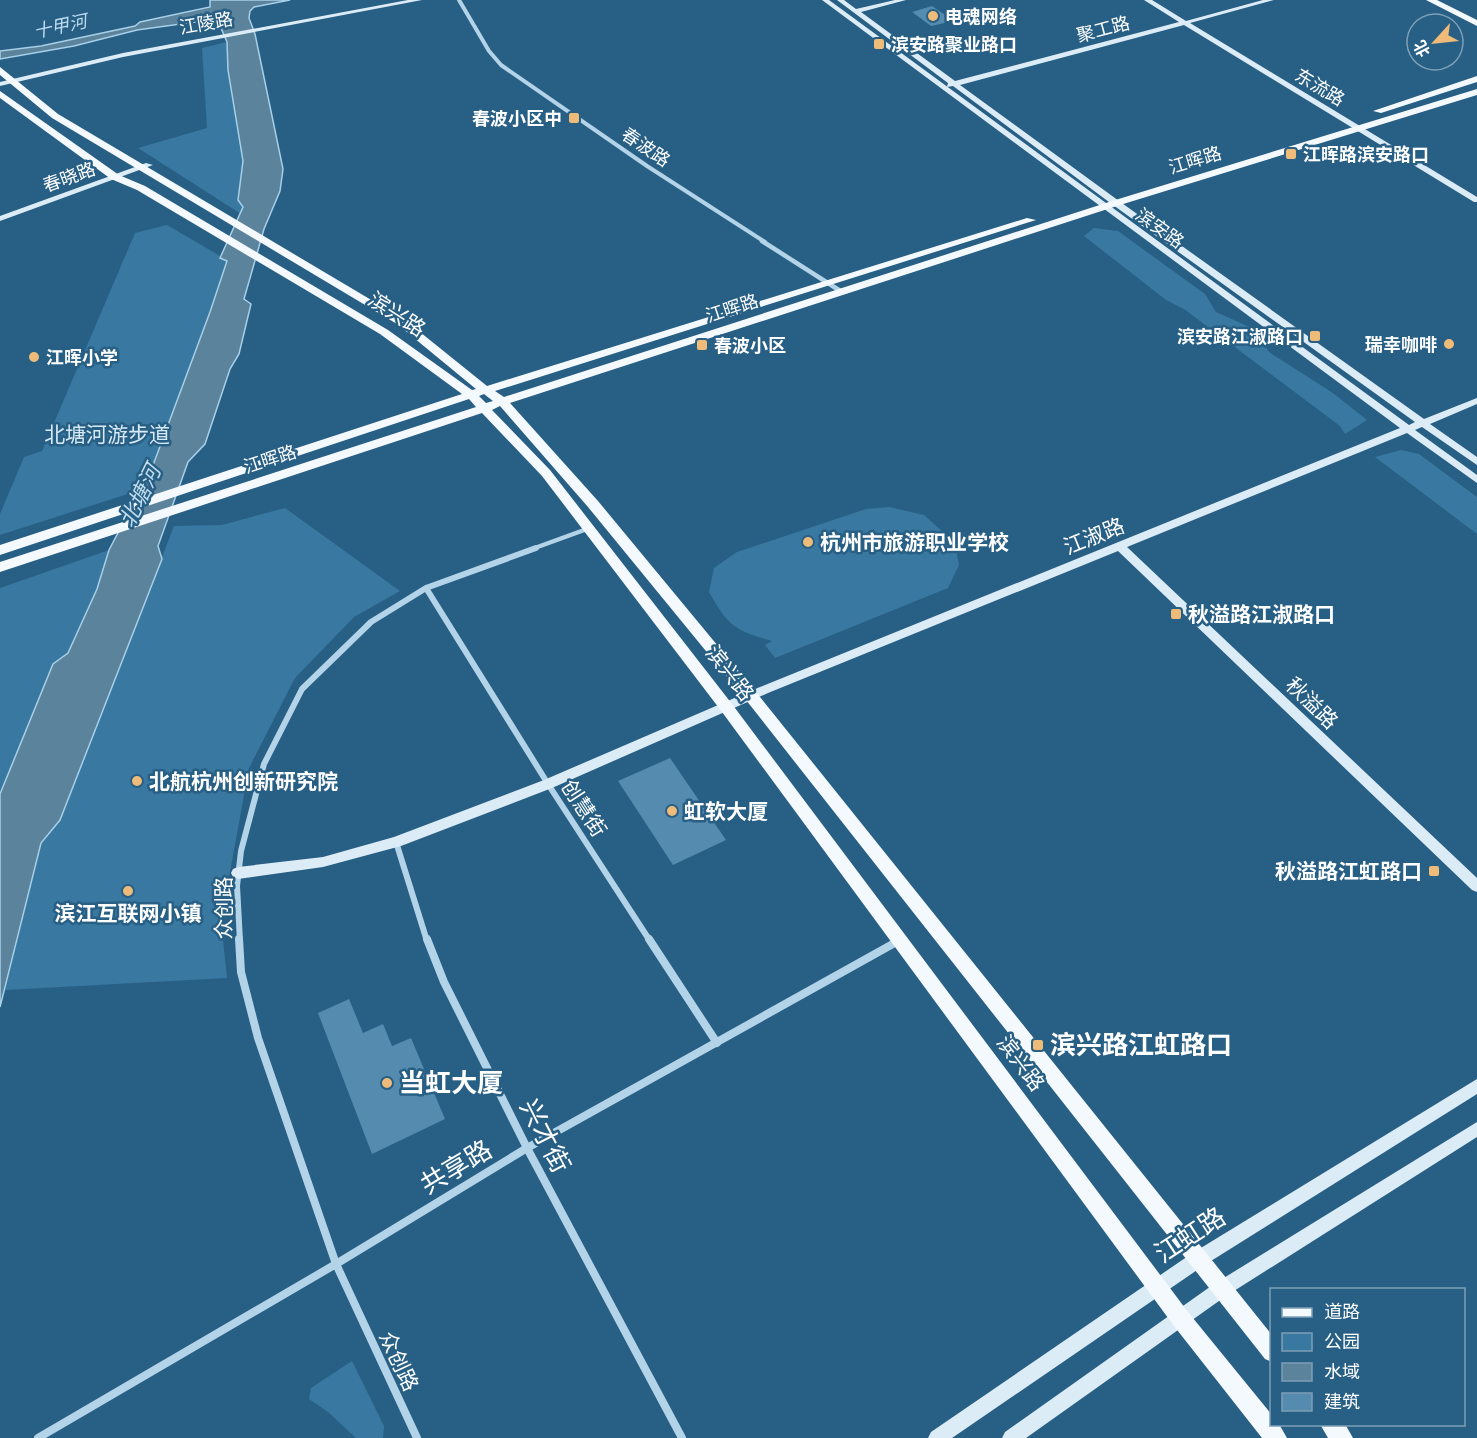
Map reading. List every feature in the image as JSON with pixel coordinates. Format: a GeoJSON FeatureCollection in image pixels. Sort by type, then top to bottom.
{"type":"FeatureCollection","features":[{"type":"Feature","properties":{"kind":"main road","name":"江陵路"},"geometry":{"type":"LineString","coordinates":[[285,21],[386,0]]}},
{"type":"Feature","properties":{"kind":"main road","name":"江陵路"},"geometry":{"type":"LineString","coordinates":[[3,78],[190,38],[419,0]]}},
{"type":"Feature","properties":{"kind":"main road","name":"滨安路"},"geometry":{"type":"LineString","coordinates":[[825,0],[1102,201],[1477,480]]}},
{"type":"Feature","properties":{"kind":"main road","name":"滨安路"},"geometry":{"type":"LineString","coordinates":[[840,0],[955,83],[1102,201]]}},
{"type":"Feature","properties":{"kind":"main road"},"geometry":{"type":"LineString","coordinates":[[856,11],[903,0]]}},
{"type":"Feature","properties":{"kind":"main road","name":"东流路"},"geometry":{"type":"LineString","coordinates":[[1147,0],[1477,200]]}},
{"type":"Feature","properties":{"kind":"main road","name":"聚工路"},"geometry":{"type":"LineString","coordinates":[[943,87],[1271,0]]}},
{"type":"Feature","properties":{"kind":"main road"},"geometry":{"type":"LineString","coordinates":[[1430,0],[1477,23]]}},
{"type":"Feature","properties":{"kind":"main road"},"geometry":{"type":"LineString","coordinates":[[1450,0],[1477,13]]}},
{"type":"Feature","properties":{"kind":"main road","name":"滨兴路"},"geometry":{"type":"LineString","coordinates":[[3,78],[55,116],[145,167],[159,180],[401,322],[478,392],[484,408],[546,473],[727,708],[1181,1319],[1276,1438]]}},
{"type":"Feature","properties":{"kind":"main road","name":"江晖路"},"geometry":{"type":"LineString","coordinates":[[0,567],[484,408],[502,400],[842,292],[1102,201],[1477,79]]}},
{"type":"Feature","properties":{"kind":"main road","name":"江晖路"},"geometry":{"type":"LineString","coordinates":[[0,550],[336,441],[478,392],[1102,201],[1116,203],[1477,92]]}},
{"type":"Feature","properties":{"kind":"main road","name":"滨兴路"},"geometry":{"type":"LineString","coordinates":[[0,93],[115,177],[141,188],[384,332],[478,392],[502,400],[593,504],[751,696],[1220,1290],[1270,1350]]}},
{"type":"Feature","properties":{"kind":"main road","name":"春晓路"},"geometry":{"type":"LineString","coordinates":[[0,219],[145,167]]}},
{"type":"Feature","properties":{"kind":"main road","name":"滨安路"},"geometry":{"type":"LineString","coordinates":[[1116,203],[1477,462]]}},
{"type":"Feature","properties":{"kind":"main road","name":"江淑路"},"geometry":{"type":"LineString","coordinates":[[238,873],[323,861],[396,842],[548,784],[751,696],[1477,401]]}},
{"type":"Feature","properties":{"kind":"main road","name":"秋溢路"},"geometry":{"type":"LineString","coordinates":[[1120,547],[1477,886]]}},
{"type":"Feature","properties":{"kind":"main road","name":"江虹路"},"geometry":{"type":"LineString","coordinates":[[937,1438],[1197,1260],[1477,1086]]}},
{"type":"Feature","properties":{"kind":"main road"},"geometry":{"type":"LineString","coordinates":[[1011,1438],[1220,1290],[1477,1129]]}},
{"type":"Feature","properties":{"kind":"main road"},"geometry":{"type":"LineString","coordinates":[[1332,1426],[1342,1438]]}},
{"type":"Feature","properties":{"kind":"street","name":"春波路"},"geometry":{"type":"LineString","coordinates":[[459,0],[489,51],[501,65],[647,166],[842,292]]}},
{"type":"Feature","properties":{"kind":"street","name":"众创路"},"geometry":{"type":"LineString","coordinates":[[417,1438],[336,1264],[288,1129],[241,972],[238,873],[241,851],[264,764],[302,689],[371,622],[426,588],[587,529]]}},
{"type":"Feature","properties":{"kind":"street","name":"创慧街"},"geometry":{"type":"LineString","coordinates":[[426,588],[548,784],[717,1043]]}},
{"type":"Feature","properties":{"kind":"street","name":"兴才街"},"geometry":{"type":"LineString","coordinates":[[396,842],[425,935],[444,982],[527,1148],[682,1438]]}},
{"type":"Feature","properties":{"kind":"street","name":"共享路"},"geometry":{"type":"LineString","coordinates":[[38,1438],[336,1264],[527,1148],[900,940]]}},
{"type":"Feature","properties":{"kind":"green space"},"geometry":{"type":"Polygon","coordinates":[[[227,42],[228,70],[243,161],[238,200],[243,207],[241,214],[138,148],[207,128],[202,48],[227,42]]]}},
{"type":"Feature","properties":{"kind":"green space","name":"北塘河游步道"},"geometry":{"type":"Polygon","coordinates":[[[167,225],[227,260],[152,468],[137,491],[0,535],[0,514],[24,457],[42,451],[135,233],[167,225]]]}},
{"type":"Feature","properties":{"kind":"green space"},"geometry":{"type":"Polygon","coordinates":[[[1094,228],[1118,231],[1205,294],[1216,312],[1254,329],[1269,352],[1333,393],[1367,420],[1345,434],[1340,426],[1184,309],[1166,300],[1084,236],[1094,228]]]}},
{"type":"Feature","properties":{"kind":"green space"},"geometry":{"type":"Polygon","coordinates":[[[1401,450],[1419,454],[1477,497],[1477,534],[1375,457],[1401,450]]]}},
{"type":"Feature","properties":{"kind":"green space"},"geometry":{"type":"Polygon","coordinates":[[[889,507],[924,515],[944,533],[956,549],[959,565],[948,588],[775,658],[765,645],[772,641],[749,634],[734,625],[722,613],[709,592],[714,568],[737,552],[866,509],[889,507]]]}},
{"type":"Feature","properties":{"kind":"green space"},"geometry":{"type":"Polygon","coordinates":[[[285,508],[400,591],[354,617],[295,678],[249,768],[221,921],[227,978],[5,990],[41,843],[60,820],[174,526],[222,525],[285,508]]]}},
{"type":"Feature","properties":{"kind":"green space"},"geometry":{"type":"Polygon","coordinates":[[[109,550],[97,589],[68,654],[53,664],[0,794],[0,588],[109,550]]]}},
{"type":"Feature","properties":{"kind":"green space"},"geometry":{"type":"Polygon","coordinates":[[[352,1361],[384,1426],[383,1438],[356,1438],[328,1412],[309,1399],[311,1388],[352,1361]]]}},
{"type":"Feature","properties":{"kind":"water","name":"北塘河"},"geometry":{"type":"Polygon","coordinates":[[[210,0],[290,0],[254,7],[250,11],[249,18],[255,34],[283,169],[280,191],[264,229],[244,299],[251,304],[239,354],[230,369],[205,444],[188,462],[158,546],[162,559],[60,820],[41,843],[0,1007],[0,794],[53,664],[68,653],[97,589],[109,550],[152,468],[227,261],[220,258],[243,207],[238,200],[243,161],[228,70],[227,42],[217,19],[137,30],[74,46],[0,59],[0,51],[41,46],[135,26],[140,22],[210,7],[210,0]]]}},
{"type":"Feature","properties":{"kind":"building","name":"电魂网络"},"geometry":{"type":"Polygon","coordinates":[[[932,6],[954,21],[931,26],[912,12],[932,6]]]}},
{"type":"Feature","properties":{"kind":"building","name":"虹软大厦"},"geometry":{"type":"Polygon","coordinates":[[[670,758],[726,840],[673,865],[618,781],[670,758]]]}},
{"type":"Feature","properties":{"kind":"building","name":"当虹大厦"},"geometry":{"type":"Polygon","coordinates":[[[349,999],[363,1033],[383,1024],[392,1046],[411,1038],[445,1119],[372,1154],[318,1013],[349,999]]]}},
{"type":"Feature","properties":{"kind":"place","name":"电魂网络"},"geometry":{"type":"Point","coordinates":[933,16]}},
{"type":"Feature","properties":{"kind":"place","name":"滨安路聚业路口"},"geometry":{"type":"Point","coordinates":[879,44]}},
{"type":"Feature","properties":{"kind":"place","name":"春波小区中"},"geometry":{"type":"Point","coordinates":[574,118]}},
{"type":"Feature","properties":{"kind":"place","name":"江晖路滨安路口"},"geometry":{"type":"Point","coordinates":[1291,154]}},
{"type":"Feature","properties":{"kind":"place","name":"滨安路江淑路口"},"geometry":{"type":"Point","coordinates":[1315,336]}},
{"type":"Feature","properties":{"kind":"place","name":"瑞幸咖啡"},"geometry":{"type":"Point","coordinates":[1449,344]}},
{"type":"Feature","properties":{"kind":"place","name":"春波小区"},"geometry":{"type":"Point","coordinates":[702,345]}},
{"type":"Feature","properties":{"kind":"place","name":"江晖小学"},"geometry":{"type":"Point","coordinates":[34,357]}},
{"type":"Feature","properties":{"kind":"place","name":"杭州市旅游职业学校"},"geometry":{"type":"Point","coordinates":[808,542]}},
{"type":"Feature","properties":{"kind":"place","name":"秋溢路江淑路口"},"geometry":{"type":"Point","coordinates":[1176,614]}},
{"type":"Feature","properties":{"kind":"place","name":"北航杭州创新研究院"},"geometry":{"type":"Point","coordinates":[137,781]}},
{"type":"Feature","properties":{"kind":"place","name":"虹软大厦"},"geometry":{"type":"Point","coordinates":[672,811]}},
{"type":"Feature","properties":{"kind":"place","name":"秋溢路江虹路口"},"geometry":{"type":"Point","coordinates":[1434,871]}},
{"type":"Feature","properties":{"kind":"place","name":"滨江互联网小镇"},"geometry":{"type":"Point","coordinates":[128,891]}},
{"type":"Feature","properties":{"kind":"place","name":"滨兴路江虹路口"},"geometry":{"type":"Point","coordinates":[1038,1045]}},
{"type":"Feature","properties":{"kind":"place","name":"当虹大厦"},"geometry":{"type":"Point","coordinates":[387,1083]}},
{"type":"Feature","properties":{"kind":"water label","name":"十甲河"},"geometry":{"type":"Point","coordinates":[60,26]}}]}
